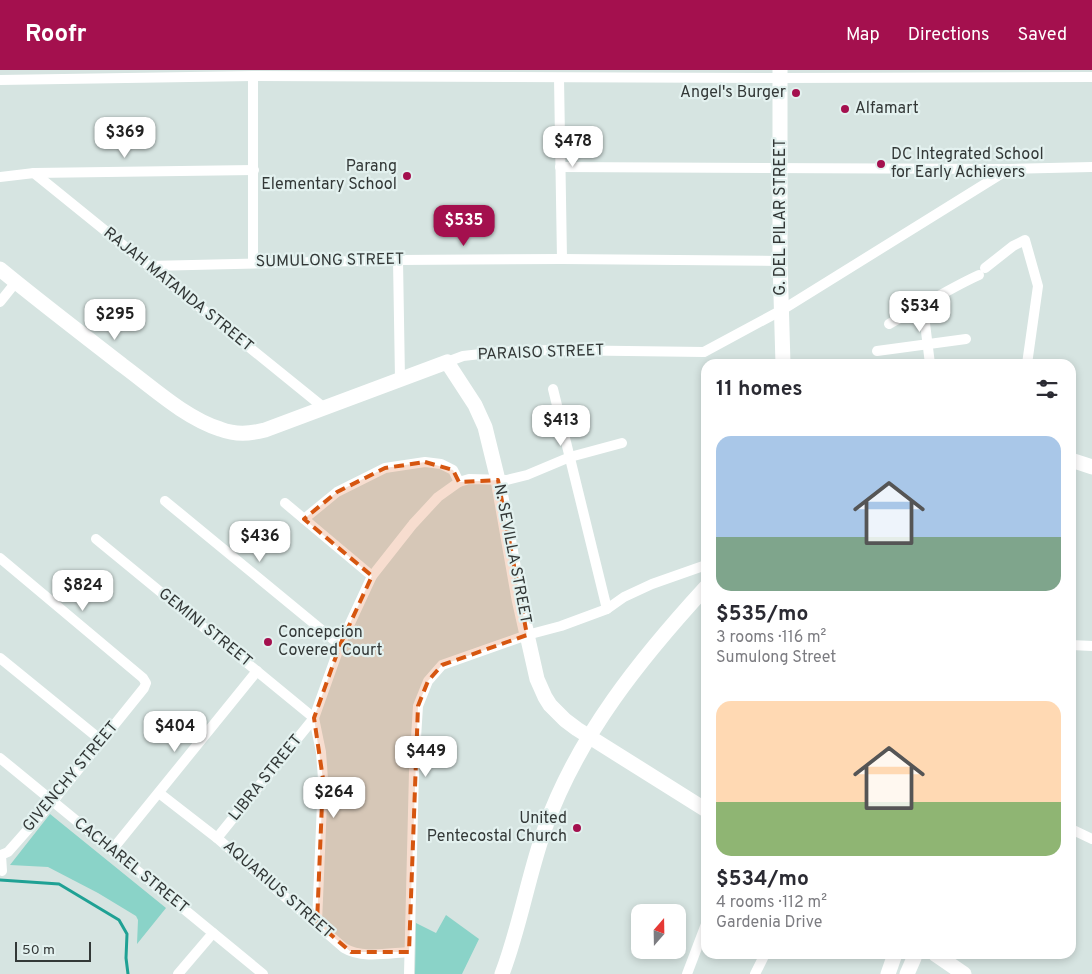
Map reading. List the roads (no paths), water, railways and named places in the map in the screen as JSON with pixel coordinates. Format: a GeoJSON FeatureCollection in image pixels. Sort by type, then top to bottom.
{"type":"FeatureCollection","features":[{"type":"Feature","properties":{"kind":"street"},"geometry":{"type":"LineString","coordinates":[[0,80],[396,74],[559,78],[780,74],[1092,77]]}},
{"type":"Feature","properties":{"kind":"street","name":"G. DEL PILAR STREET"},"geometry":{"type":"LineString","coordinates":[[780,74],[780,261],[783,359]]}},
{"type":"Feature","properties":{"kind":"street"},"geometry":{"type":"LineString","coordinates":[[253,263],[254,76]]}},
{"type":"Feature","properties":{"kind":"street"},"geometry":{"type":"LineString","coordinates":[[559,78],[562,259]]}},
{"type":"Feature","properties":{"kind":"street"},"geometry":{"type":"LineString","coordinates":[[560,167],[1009,169],[1092,167]]}},
{"type":"Feature","properties":{"kind":"street","name":"PARAISO STREET"},"geometry":{"type":"LineString","coordinates":[[0,269],[155,390],[194,417],[214,427],[240,434],[255,432],[463,356],[498,352],[551,350],[704,352],[782,310],[1009,169]]}},
{"type":"Feature","properties":{"kind":"street"},"geometry":{"type":"LineString","coordinates":[[0,177],[34,173],[254,170]]}},
{"type":"Feature","properties":{"kind":"street","name":"RAJAH MATANDA STREET"},"geometry":{"type":"LineString","coordinates":[[34,173],[323,407]]}},
{"type":"Feature","properties":{"kind":"street"},"geometry":{"type":"LineString","coordinates":[[889,324],[923,307],[957,285],[982,272],[1013,246],[1025,240],[1038,291],[1028,359]]}},
{"type":"Feature","properties":{"kind":"street"},"geometry":{"type":"LineString","coordinates":[[398,260],[400,379]]}},
{"type":"Feature","properties":{"kind":"street","name":"SUMULONG STREET"},"geometry":{"type":"LineString","coordinates":[[148,266],[398,260],[780,261]]}},
{"type":"Feature","properties":{"kind":"street"},"geometry":{"type":"LineString","coordinates":[[0,302],[16,282]]}},
{"type":"Feature","properties":{"kind":"street"},"geometry":{"type":"LineString","coordinates":[[923,307],[929,359]]}},
{"type":"Feature","properties":{"kind":"street"},"geometry":{"type":"LineString","coordinates":[[877,351],[966,339]]}},
{"type":"Feature","properties":{"kind":"street","name":"N. SEVILLA STREET"},"geometry":{"type":"LineString","coordinates":[[447,362],[480,415],[485,427],[498,480],[519,599],[537,680],[545,697],[565,720],[701,807]]}},
{"type":"Feature","properties":{"kind":"street"},"geometry":{"type":"LineString","coordinates":[[553,389],[606,609]]}},
{"type":"Feature","properties":{"kind":"street"},"geometry":{"type":"LineString","coordinates":[[317,923],[322,779],[321,752],[314,718],[340,645],[372,576],[413,524],[438,497],[459,482],[469,479],[498,480],[527,475],[570,457],[622,443]]}},
{"type":"Feature","properties":{"kind":"street"},"geometry":{"type":"LineString","coordinates":[[304,519],[338,492],[386,468],[425,462],[441,464],[453,470],[459,482]]}},
{"type":"Feature","properties":{"kind":"street"},"geometry":{"type":"LineString","coordinates":[[1076,462],[1092,467]]}},
{"type":"Feature","properties":{"kind":"street"},"geometry":{"type":"LineString","coordinates":[[165,501],[340,645]]}},
{"type":"Feature","properties":{"kind":"street"},"geometry":{"type":"LineString","coordinates":[[285,502],[372,576]]}},
{"type":"Feature","properties":{"kind":"street","name":"GEMINI STREET"},"geometry":{"type":"LineString","coordinates":[[96,539],[314,718]]}},
{"type":"Feature","properties":{"kind":"street","name":"GIVENCHY STREET"},"geometry":{"type":"LineString","coordinates":[[0,558],[146,683],[144,688],[53,801],[8,852],[1,855],[2,870]]}},
{"type":"Feature","properties":{"kind":"street"},"geometry":{"type":"LineString","coordinates":[[409,974],[414,780],[418,706],[428,681],[442,665],[527,635],[562,626],[606,609],[624,597],[652,584],[701,567]]}},
{"type":"Feature","properties":{"kind":"street"},"geometry":{"type":"LineString","coordinates":[[502,974],[545,828],[568,773],[589,736],[642,662],[701,593]]}},
{"type":"Feature","properties":{"kind":"street"},"geometry":{"type":"LineString","coordinates":[[1076,645],[1092,646]]}},
{"type":"Feature","properties":{"kind":"street"},"geometry":{"type":"LineString","coordinates":[[0,658],[102,741]]}},
{"type":"Feature","properties":{"kind":"street"},"geometry":{"type":"LineString","coordinates":[[112,850],[257,671]]}},
{"type":"Feature","properties":{"kind":"street","name":"LIBRA STREET"},"geometry":{"type":"LineString","coordinates":[[218,838],[314,718]]}},
{"type":"Feature","properties":{"kind":"street","name":"CACHAREL STREET"},"geometry":{"type":"LineString","coordinates":[[0,758],[263,974]]}},
{"type":"Feature","properties":{"kind":"street","name":"AQUARIUS STREET"},"geometry":{"type":"LineString","coordinates":[[159,793],[218,838],[351,952],[360,954],[409,952]]}},
{"type":"Feature","properties":{"kind":"street"},"geometry":{"type":"LineString","coordinates":[[1076,831],[1092,839]]}},
{"type":"Feature","properties":{"kind":"street"},"geometry":{"type":"LineString","coordinates":[[178,974],[213,933]]}},
{"type":"Feature","properties":{"kind":"street"},"geometry":{"type":"LineString","coordinates":[[687,974],[701,937]]}},
{"type":"Feature","properties":{"kind":"street"},"geometry":{"type":"LineString","coordinates":[[755,974],[762,959]]}},
{"type":"Feature","properties":{"kind":"street"},"geometry":{"type":"LineString","coordinates":[[888,974],[893,959]]}},
{"type":"Feature","properties":{"kind":"street"},"geometry":{"type":"LineString","coordinates":[[908,974],[914,959]]}},
{"type":"Feature","properties":{"kind":"street"},"geometry":{"type":"LineString","coordinates":[[942,959],[964,974]]}},
{"type":"Feature","properties":{"kind":"waterway"},"geometry":{"type":"LineString","coordinates":[[0,880],[59,884],[119,920],[127,934],[126,958],[128,974]]}},
{"type":"Feature","properties":{"kind":"place","name":"Angel's Burger"},"geometry":{"type":"Point","coordinates":[796,93]}},
{"type":"Feature","properties":{"kind":"place","name":"Alfamart"},"geometry":{"type":"Point","coordinates":[845,109]}},
{"type":"Feature","properties":{"kind":"place","name":"DC Integrated School for Early Achievers"},"geometry":{"type":"Point","coordinates":[881,164]}},
{"type":"Feature","properties":{"kind":"place","name":"Parang Elementary School"},"geometry":{"type":"Point","coordinates":[407,176]}},
{"type":"Feature","properties":{"kind":"place","name":"Concepcion Covered Court"},"geometry":{"type":"Point","coordinates":[268,642]}},
{"type":"Feature","properties":{"kind":"place","name":"United Pentecostal Church"},"geometry":{"type":"Point","coordinates":[577,828]}}]}
